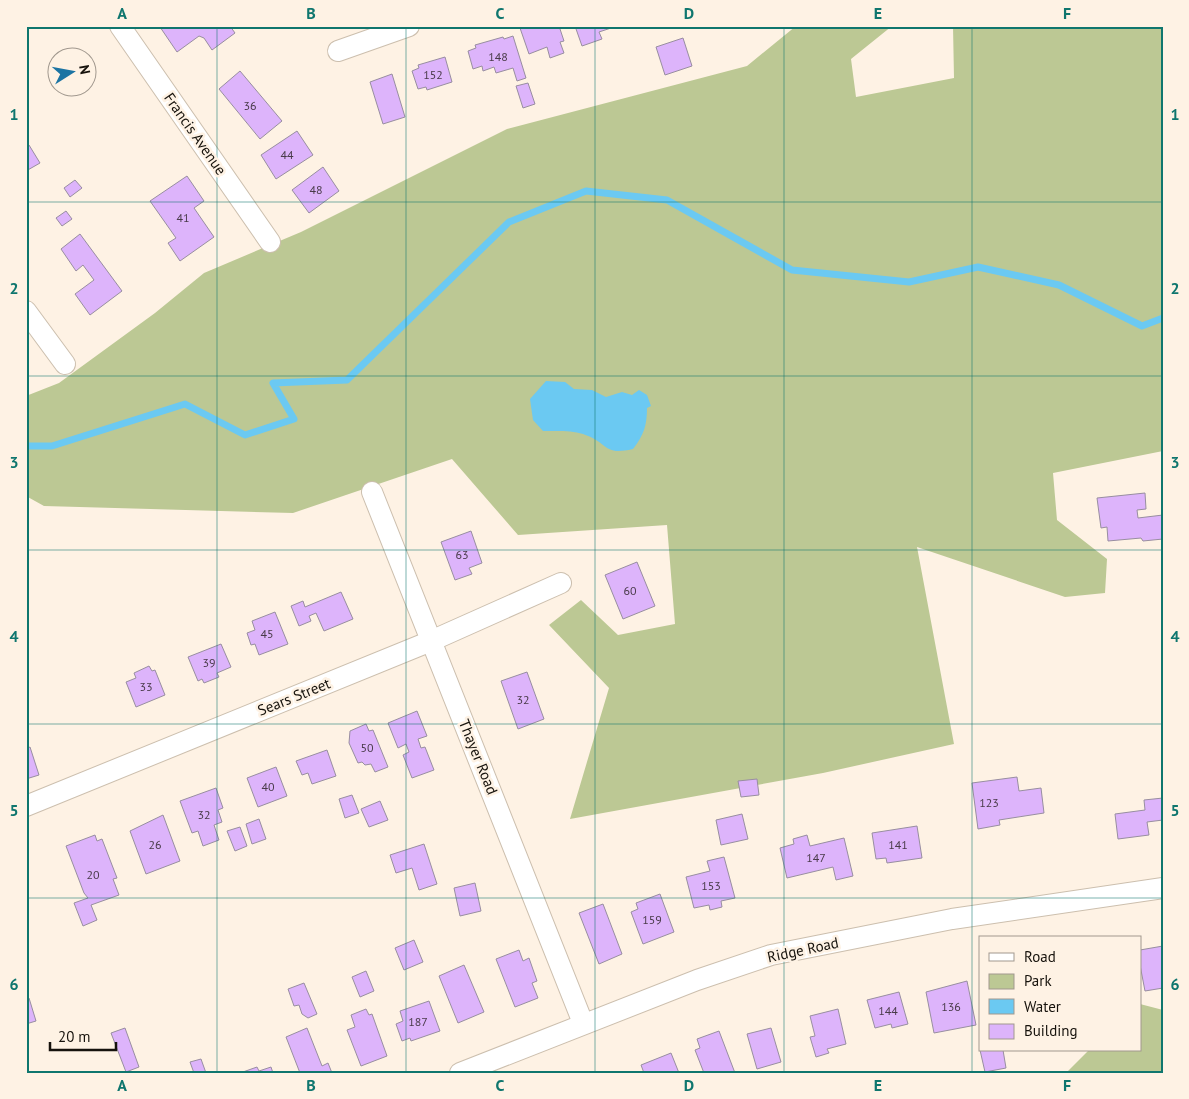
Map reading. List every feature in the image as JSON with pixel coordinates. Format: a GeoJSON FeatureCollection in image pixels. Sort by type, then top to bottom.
{"type":"FeatureCollection","features":[{"type":"Feature","properties":{"kind":"street","name":"Francis Avenue"},"geometry":{"type":"LineString","coordinates":[[120,26],[270,242]]}},
{"type":"Feature","properties":{"kind":"street"},"geometry":{"type":"LineString","coordinates":[[338,51],[409,26]]}},
{"type":"Feature","properties":{"kind":"street"},"geometry":{"type":"LineString","coordinates":[[26,311],[65,364]]}},
{"type":"Feature","properties":{"kind":"street","name":"Thayer Road"},"geometry":{"type":"LineString","coordinates":[[372,492],[583,1023]]}},
{"type":"Feature","properties":{"kind":"street","name":"Sears Street"},"geometry":{"type":"LineString","coordinates":[[26,806],[431,641],[561,583]]}},
{"type":"Feature","properties":{"kind":"street","name":"Ridge Road"},"geometry":{"type":"LineString","coordinates":[[460,1073],[583,1023],[697,980],[771,956],[952,919],[1163,888]]}},
{"type":"Feature","properties":{"kind":"green space"},"geometry":{"type":"Polygon","coordinates":[[[796,26],[892,26],[851,59],[856,97],[954,78],[953,26],[1163,26],[1163,451],[1053,473],[1057,520],[1107,559],[1105,593],[1065,597],[917,547],[954,744],[823,773],[570,819],[609,688],[549,625],[581,600],[618,635],[675,624],[667,525],[518,535],[452,459],[293,513],[44,506],[26,496],[26,396],[59,383],[155,313],[204,273],[301,232],[507,129],[747,66],[796,26]]]}},
{"type":"Feature","properties":{"kind":"green space"},"geometry":{"type":"Polygon","coordinates":[[[1142,1005],[1163,1010],[1163,1073],[1069,1073],[1068,1071],[1087,1052],[1142,1052],[1142,1005]]]}},
{"type":"Feature","properties":{"kind":"water"},"geometry":{"type":"Polygon","coordinates":[[[546,381],[565,382],[574,389],[592,390],[606,397],[622,392],[632,395],[639,390],[647,395],[651,406],[647,408],[644,430],[637,444],[633,449],[616,451],[606,448],[598,441],[578,433],[543,431],[533,420],[530,399],[546,381]]]}},
{"type":"Feature","properties":{"kind":"building"},"geometry":{"type":"Polygon","coordinates":[[[230,26],[235,33],[212,50],[204,38],[199,36],[177,52],[160,27],[230,26]]]}},
{"type":"Feature","properties":{"kind":"building"},"geometry":{"type":"Polygon","coordinates":[[[526,26],[559,26],[564,41],[560,42],[564,53],[550,58],[547,47],[529,54],[520,28],[526,26]]]}},
{"type":"Feature","properties":{"kind":"building"},"geometry":{"type":"Polygon","coordinates":[[[575,26],[617,26],[599,32],[602,39],[582,46],[575,26]]]}},
{"type":"Feature","properties":{"kind":"building"},"geometry":{"type":"Polygon","coordinates":[[[513,36],[526,78],[517,81],[513,68],[496,73],[494,67],[483,71],[482,66],[473,69],[468,51],[476,48],[475,45],[513,36]]]}},
{"type":"Feature","properties":{"kind":"building"},"geometry":{"type":"Polygon","coordinates":[[[683,38],[692,66],[665,75],[656,47],[683,38]]]}},
{"type":"Feature","properties":{"kind":"building"},"geometry":{"type":"Polygon","coordinates":[[[445,57],[452,82],[427,90],[426,87],[418,89],[412,71],[419,68],[418,65],[445,57]]]}},
{"type":"Feature","properties":{"kind":"building"},"geometry":{"type":"Polygon","coordinates":[[[240,71],[282,121],[260,139],[219,89],[240,71]]]}},
{"type":"Feature","properties":{"kind":"building"},"geometry":{"type":"Polygon","coordinates":[[[392,74],[405,117],[383,124],[370,82],[392,74]]]}},
{"type":"Feature","properties":{"kind":"building"},"geometry":{"type":"Polygon","coordinates":[[[528,83],[535,104],[523,108],[516,86],[528,83]]]}},
{"type":"Feature","properties":{"kind":"building"},"geometry":{"type":"Polygon","coordinates":[[[297,131],[313,155],[276,179],[261,155],[297,131]]]}},
{"type":"Feature","properties":{"kind":"building"},"geometry":{"type":"Polygon","coordinates":[[[29,145],[40,163],[26,171],[26,147],[29,145]]]}},
{"type":"Feature","properties":{"kind":"building"},"geometry":{"type":"Polygon","coordinates":[[[323,167],[339,191],[309,213],[292,190],[323,167]]]}},
{"type":"Feature","properties":{"kind":"building"},"geometry":{"type":"Polygon","coordinates":[[[187,176],[204,201],[194,208],[214,237],[180,261],[168,243],[176,238],[150,201],[187,176]]]}},
{"type":"Feature","properties":{"kind":"building"},"geometry":{"type":"Polygon","coordinates":[[[75,180],[82,188],[70,197],[64,188],[75,180]]]}},
{"type":"Feature","properties":{"kind":"building"},"geometry":{"type":"Polygon","coordinates":[[[66,211],[72,219],[62,226],[56,218],[66,211]]]}},
{"type":"Feature","properties":{"kind":"building"},"geometry":{"type":"Polygon","coordinates":[[[80,234],[122,291],[90,315],[75,294],[94,280],[83,265],[76,271],[61,249],[80,234]]]}},
{"type":"Feature","properties":{"kind":"building"},"geometry":{"type":"Polygon","coordinates":[[[1145,493],[1146,509],[1137,510],[1138,518],[1163,515],[1163,539],[1143,541],[1141,538],[1108,541],[1107,527],[1101,528],[1097,498],[1145,493]]]}},
{"type":"Feature","properties":{"kind":"building"},"geometry":{"type":"Polygon","coordinates":[[[471,531],[482,563],[469,568],[472,574],[455,580],[441,542],[471,531]]]}},
{"type":"Feature","properties":{"kind":"building"},"geometry":{"type":"Polygon","coordinates":[[[637,562],[655,606],[623,619],[605,575],[637,562]]]}},
{"type":"Feature","properties":{"kind":"building"},"geometry":{"type":"Polygon","coordinates":[[[341,592],[353,619],[324,631],[316,613],[309,616],[311,621],[299,626],[291,606],[303,601],[305,607],[341,592]]]}},
{"type":"Feature","properties":{"kind":"building"},"geometry":{"type":"Polygon","coordinates":[[[275,612],[288,644],[259,655],[255,644],[251,645],[247,633],[255,630],[252,621],[275,612]]]}},
{"type":"Feature","properties":{"kind":"building"},"geometry":{"type":"Polygon","coordinates":[[[221,644],[231,667],[217,673],[219,677],[204,683],[202,679],[198,681],[188,657],[221,644]]]}},
{"type":"Feature","properties":{"kind":"building"},"geometry":{"type":"Polygon","coordinates":[[[149,666],[152,671],[155,670],[165,695],[136,707],[126,682],[136,678],[134,673],[149,666]]]}},
{"type":"Feature","properties":{"kind":"building"},"geometry":{"type":"Polygon","coordinates":[[[527,672],[544,719],[518,729],[501,681],[527,672]]]}},
{"type":"Feature","properties":{"kind":"building"},"geometry":{"type":"Polygon","coordinates":[[[417,711],[427,736],[418,739],[421,748],[425,747],[434,770],[412,778],[403,755],[409,752],[406,744],[398,748],[388,723],[417,711]]]}},
{"type":"Feature","properties":{"kind":"building"},"geometry":{"type":"Polygon","coordinates":[[[366,724],[369,731],[373,730],[388,767],[375,772],[371,764],[358,763],[349,743],[350,731],[366,724]]]}},
{"type":"Feature","properties":{"kind":"building"},"geometry":{"type":"Polygon","coordinates":[[[30,747],[39,775],[26,779],[26,749],[30,747]]]}},
{"type":"Feature","properties":{"kind":"building"},"geometry":{"type":"Polygon","coordinates":[[[327,750],[336,776],[312,784],[308,773],[302,775],[296,761],[327,750]]]}},
{"type":"Feature","properties":{"kind":"building"},"geometry":{"type":"Polygon","coordinates":[[[276,767],[287,796],[258,807],[247,778],[276,767]]]}},
{"type":"Feature","properties":{"kind":"building"},"geometry":{"type":"Polygon","coordinates":[[[1017,777],[1019,791],[1041,788],[1044,813],[999,820],[1000,825],[978,829],[972,783],[1017,777]]]}},
{"type":"Feature","properties":{"kind":"building"},"geometry":{"type":"Polygon","coordinates":[[[757,779],[759,795],[741,797],[738,781],[757,779]]]}},
{"type":"Feature","properties":{"kind":"building"},"geometry":{"type":"Polygon","coordinates":[[[216,788],[223,808],[218,810],[222,822],[214,825],[219,840],[203,846],[198,831],[192,833],[180,801],[216,788]]]}},
{"type":"Feature","properties":{"kind":"building"},"geometry":{"type":"Polygon","coordinates":[[[352,795],[359,813],[345,818],[339,799],[352,795]]]}},
{"type":"Feature","properties":{"kind":"building"},"geometry":{"type":"Polygon","coordinates":[[[1163,798],[1163,820],[1147,822],[1149,835],[1118,839],[1115,814],[1145,810],[1144,800],[1163,798]]]}},
{"type":"Feature","properties":{"kind":"building"},"geometry":{"type":"Polygon","coordinates":[[[380,801],[388,820],[369,827],[361,809],[380,801]]]}},
{"type":"Feature","properties":{"kind":"building"},"geometry":{"type":"Polygon","coordinates":[[[742,814],[748,839],[721,845],[716,820],[742,814]]]}},
{"type":"Feature","properties":{"kind":"building"},"geometry":{"type":"Polygon","coordinates":[[[163,815],[180,861],[146,874],[130,831],[163,815]]]}},
{"type":"Feature","properties":{"kind":"building"},"geometry":{"type":"Polygon","coordinates":[[[259,819],[266,839],[252,844],[246,824],[259,819]]]}},
{"type":"Feature","properties":{"kind":"building"},"geometry":{"type":"Polygon","coordinates":[[[917,826],[922,858],[887,863],[886,858],[876,859],[872,833],[917,826]]]}},
{"type":"Feature","properties":{"kind":"building"},"geometry":{"type":"Polygon","coordinates":[[[240,827],[247,846],[235,851],[227,831],[240,827]]]}},
{"type":"Feature","properties":{"kind":"building"},"geometry":{"type":"Polygon","coordinates":[[[95,835],[97,841],[102,839],[117,878],[113,879],[119,895],[91,905],[97,920],[83,926],[74,903],[88,898],[84,893],[66,846],[95,835]]]}},
{"type":"Feature","properties":{"kind":"building"},"geometry":{"type":"Polygon","coordinates":[[[807,835],[810,846],[844,838],[853,876],[836,880],[833,867],[787,878],[780,848],[794,844],[793,839],[807,835]]]}},
{"type":"Feature","properties":{"kind":"building"},"geometry":{"type":"Polygon","coordinates":[[[424,844],[437,884],[419,890],[412,868],[396,873],[390,855],[424,844]]]}},
{"type":"Feature","properties":{"kind":"building"},"geometry":{"type":"Polygon","coordinates":[[[724,857],[735,898],[721,901],[722,907],[710,910],[709,905],[694,908],[686,877],[710,871],[707,861],[724,857]]]}},
{"type":"Feature","properties":{"kind":"building"},"geometry":{"type":"Polygon","coordinates":[[[475,883],[481,911],[460,916],[454,888],[475,883]]]}},
{"type":"Feature","properties":{"kind":"building"},"geometry":{"type":"Polygon","coordinates":[[[660,894],[674,932],[643,944],[631,912],[638,909],[636,903],[660,894]]]}},
{"type":"Feature","properties":{"kind":"building"},"geometry":{"type":"Polygon","coordinates":[[[603,904],[622,954],[599,964],[579,913],[603,904]]]}},
{"type":"Feature","properties":{"kind":"building"},"geometry":{"type":"Polygon","coordinates":[[[414,940],[423,962],[404,970],[395,948],[414,940]]]}},
{"type":"Feature","properties":{"kind":"building"},"geometry":{"type":"Polygon","coordinates":[[[1163,946],[1163,988],[1145,991],[1142,975],[1142,950],[1163,946]]]}},
{"type":"Feature","properties":{"kind":"building"},"geometry":{"type":"Polygon","coordinates":[[[519,950],[523,961],[529,958],[537,981],[532,983],[538,998],[515,1007],[496,959],[519,950]]]}},
{"type":"Feature","properties":{"kind":"building"},"geometry":{"type":"Polygon","coordinates":[[[464,965],[484,1012],[458,1023],[439,976],[464,965]]]}},
{"type":"Feature","properties":{"kind":"building"},"geometry":{"type":"Polygon","coordinates":[[[366,971],[374,991],[360,997],[352,977],[366,971]]]}},
{"type":"Feature","properties":{"kind":"building"},"geometry":{"type":"Polygon","coordinates":[[[967,981],[976,1025],[934,1033],[926,992],[967,981]]]}},
{"type":"Feature","properties":{"kind":"building"},"geometry":{"type":"Polygon","coordinates":[[[304,983],[317,1014],[308,1018],[302,1014],[299,1005],[294,1006],[288,989],[304,983]]]}},
{"type":"Feature","properties":{"kind":"building"},"geometry":{"type":"Polygon","coordinates":[[[899,992],[908,1024],[892,1028],[891,1024],[875,1028],[867,1000],[899,992]]]}},
{"type":"Feature","properties":{"kind":"building"},"geometry":{"type":"Polygon","coordinates":[[[29,998],[36,1021],[26,1024],[26,999],[29,998]]]}},
{"type":"Feature","properties":{"kind":"building"},"geometry":{"type":"Polygon","coordinates":[[[429,1001],[440,1031],[411,1041],[410,1038],[402,1041],[396,1024],[403,1021],[400,1011],[429,1001]]]}},
{"type":"Feature","properties":{"kind":"building"},"geometry":{"type":"Polygon","coordinates":[[[366,1009],[369,1015],[372,1014],[387,1056],[361,1066],[347,1030],[355,1027],[351,1015],[366,1009]]]}},
{"type":"Feature","properties":{"kind":"building"},"geometry":{"type":"Polygon","coordinates":[[[838,1009],[846,1044],[827,1049],[829,1053],[816,1057],[810,1037],[815,1036],[810,1016],[838,1009]]]}},
{"type":"Feature","properties":{"kind":"building"},"geometry":{"type":"Polygon","coordinates":[[[125,1028],[139,1067],[126,1072],[111,1033],[125,1028]]]}},
{"type":"Feature","properties":{"kind":"building"},"geometry":{"type":"Polygon","coordinates":[[[307,1028],[322,1066],[328,1063],[332,1073],[300,1073],[286,1037],[307,1028]]]}},
{"type":"Feature","properties":{"kind":"building"},"geometry":{"type":"Polygon","coordinates":[[[771,1028],[781,1062],[757,1069],[747,1034],[771,1028]]]}},
{"type":"Feature","properties":{"kind":"building"},"geometry":{"type":"Polygon","coordinates":[[[719,1031],[735,1073],[704,1073],[695,1050],[700,1048],[697,1039],[719,1031]]]}},
{"type":"Feature","properties":{"kind":"building"},"geometry":{"type":"Polygon","coordinates":[[[980,1052],[1003,1052],[1006,1068],[985,1072],[980,1052]]]}},
{"type":"Feature","properties":{"kind":"building"},"geometry":{"type":"Polygon","coordinates":[[[671,1053],[679,1073],[644,1073],[641,1065],[671,1053]]]}},
{"type":"Feature","properties":{"kind":"building"},"geometry":{"type":"Polygon","coordinates":[[[201,1059],[206,1073],[194,1073],[190,1062],[201,1059]]]}},
{"type":"Feature","properties":{"kind":"building"},"geometry":{"type":"Polygon","coordinates":[[[257,1067],[259,1071],[271,1067],[273,1073],[240,1073],[257,1067]]]}},
{"type":"Feature","properties":{"kind":"waterway"},"geometry":{"type":"LineString","coordinates":[[26,446],[52,446],[185,404],[245,435],[294,419],[273,383],[347,380],[509,222],[586,191],[667,200],[792,270],[909,282],[978,267],[1059,285],[1142,326],[1163,318]]}}]}
